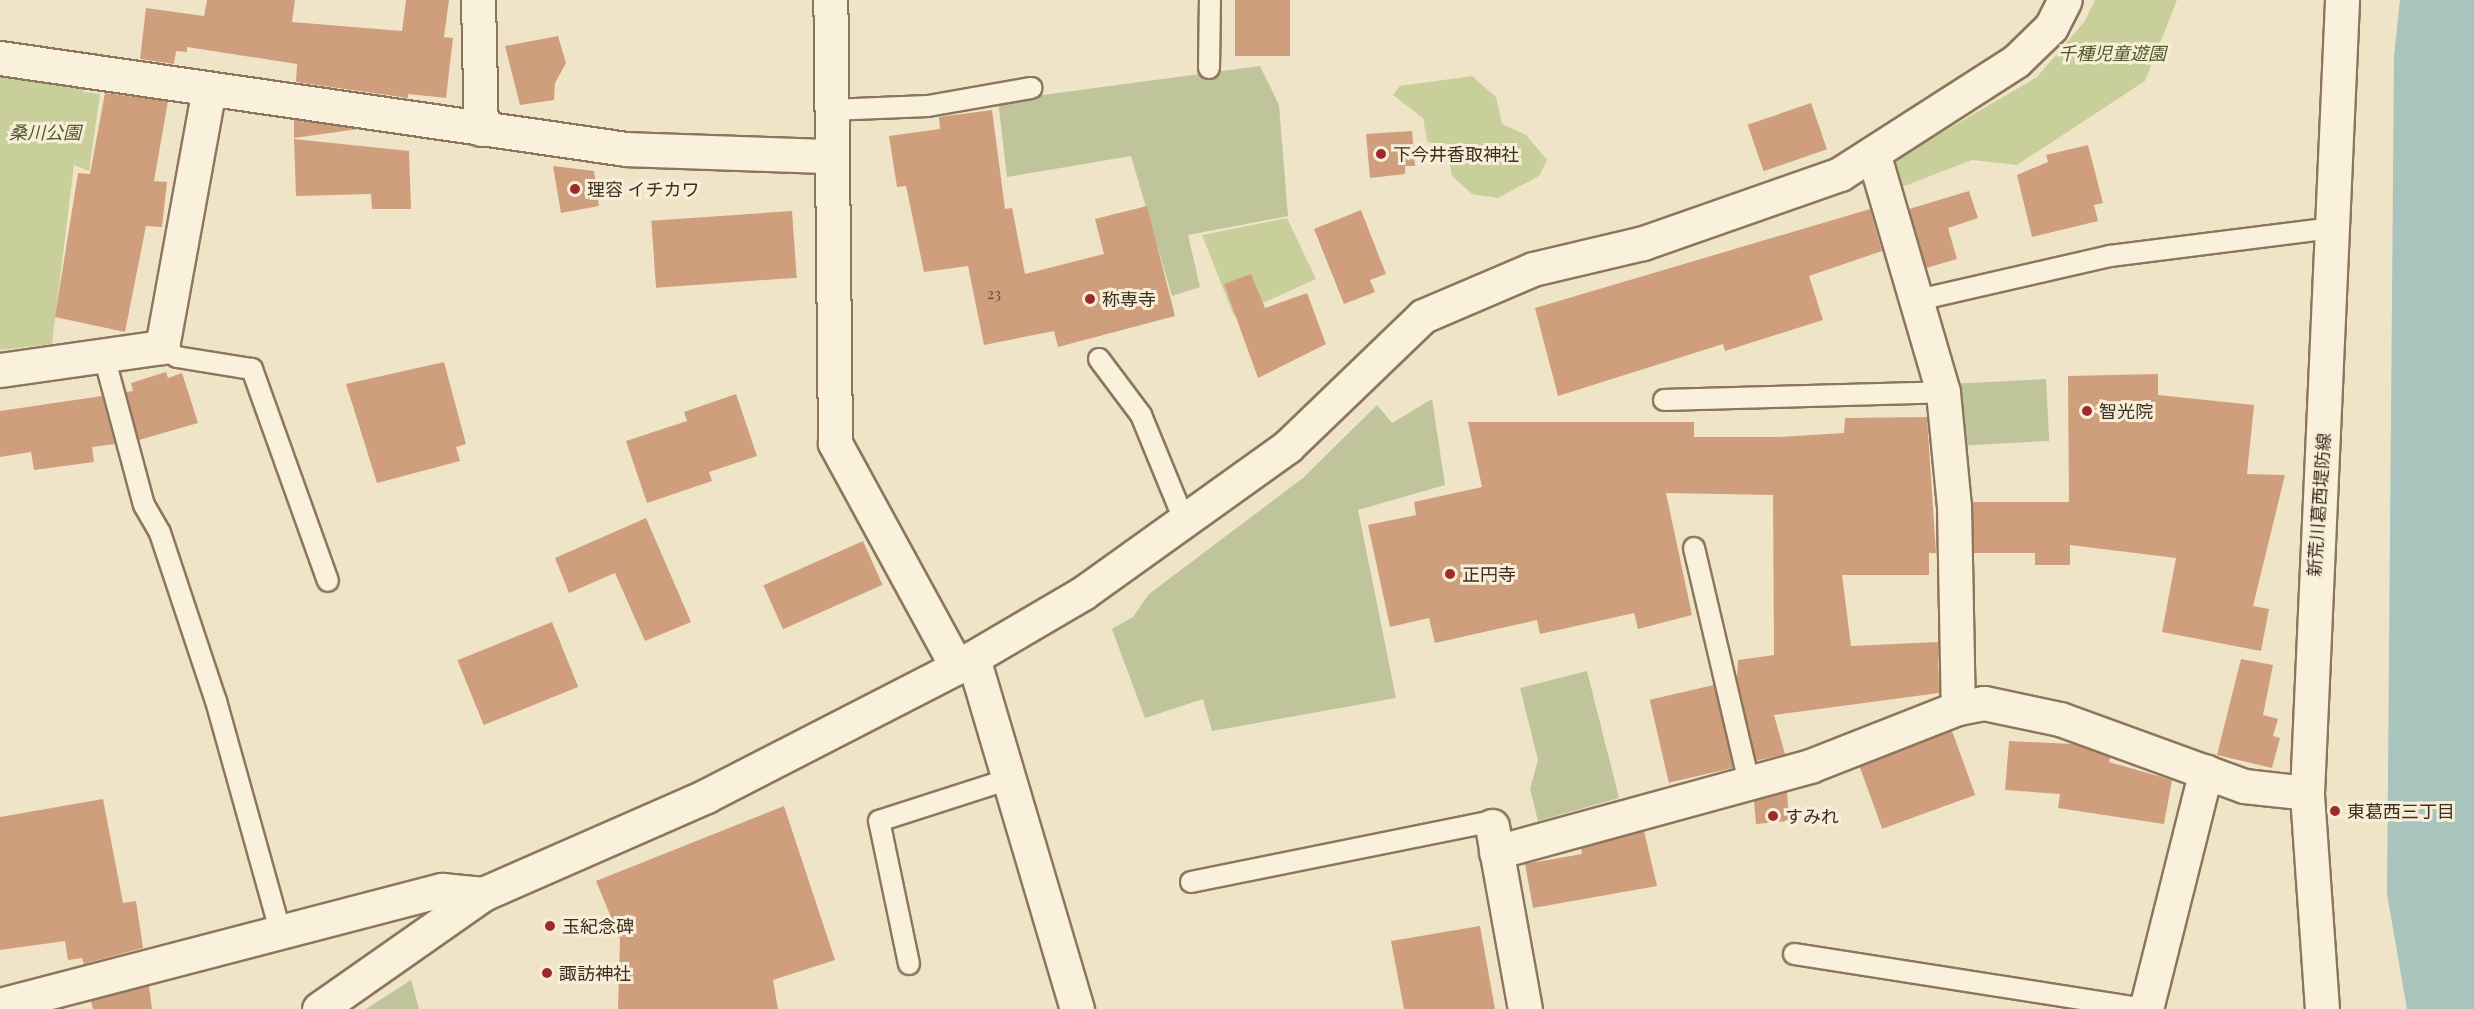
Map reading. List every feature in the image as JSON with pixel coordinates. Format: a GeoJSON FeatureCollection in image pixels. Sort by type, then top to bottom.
{"type":"FeatureCollection","features":[{"type":"Feature","properties":{"kind":"street"},"geometry":{"type":"LineString","coordinates":[[478,0],[481,129]]}},
{"type":"Feature","properties":{"kind":"street"},"geometry":{"type":"LineString","coordinates":[[830,0],[835,443],[965,662],[1012,778],[1077,1009]]}},
{"type":"Feature","properties":{"kind":"street"},"geometry":{"type":"LineString","coordinates":[[319,1009],[483,894],[706,796],[965,662],[1083,593],[1287,446],[1400,332],[1443,304],[1533,269],[1643,243],[1840,174],[1874,156],[2016,61],[2051,27],[2065,0]]}},
{"type":"Feature","properties":{"kind":"street","name":"新荒川葛西堤防線"},"geometry":{"type":"LineString","coordinates":[[2322,1009],[2307,794],[2342,0]]}},
{"type":"Feature","properties":{"kind":"street"},"geometry":{"type":"LineString","coordinates":[[0,58],[626,149],[830,156]]}},
{"type":"Feature","properties":{"kind":"street"},"geometry":{"type":"LineString","coordinates":[[0,370],[162,347],[209,89]]}},
{"type":"Feature","properties":{"kind":"street"},"geometry":{"type":"LineString","coordinates":[[1874,156],[1918,300],[1943,392],[1954,507],[1958,708]]}},
{"type":"Feature","properties":{"kind":"street"},"geometry":{"type":"LineString","coordinates":[[1525,1009],[1494,839],[1749,783],[1881,741],[1958,708],[1984,703],[2052,717],[2244,786],[2307,794]]}},
{"type":"Feature","properties":{"kind":"street"},"geometry":{"type":"LineString","coordinates":[[2145,1009],[2206,771]]}},
{"type":"Feature","properties":{"kind":"street"},"geometry":{"type":"LineString","coordinates":[[0,1005],[280,930],[442,890],[483,894]]}},
{"type":"Feature","properties":{"kind":"lane"},"geometry":{"type":"LineString","coordinates":[[1209,68],[1210,0]]}},
{"type":"Feature","properties":{"kind":"lane"},"geometry":{"type":"LineString","coordinates":[[830,110],[928,106],[1031,88]]}},
{"type":"Feature","properties":{"kind":"lane"},"geometry":{"type":"LineString","coordinates":[[1918,300],[2110,256],[2333,228]]}},
{"type":"Feature","properties":{"kind":"lane"},"geometry":{"type":"LineString","coordinates":[[162,347],[177,357],[252,369],[328,581]]}},
{"type":"Feature","properties":{"kind":"lane"},"geometry":{"type":"LineString","coordinates":[[104,356],[144,505],[160,533],[216,701],[280,930]]}},
{"type":"Feature","properties":{"kind":"lane"},"geometry":{"type":"LineString","coordinates":[[1099,359],[1141,415],[1184,520]]}},
{"type":"Feature","properties":{"kind":"lane"},"geometry":{"type":"LineString","coordinates":[[1664,400],[1943,392]]}},
{"type":"Feature","properties":{"kind":"lane"},"geometry":{"type":"LineString","coordinates":[[1694,548],[1749,783]]}},
{"type":"Feature","properties":{"kind":"lane"},"geometry":{"type":"LineString","coordinates":[[909,964],[879,821],[1012,778]]}},
{"type":"Feature","properties":{"kind":"lane"},"geometry":{"type":"LineString","coordinates":[[1191,882],[1489,822],[1494,839]]}},
{"type":"Feature","properties":{"kind":"lane"},"geometry":{"type":"LineString","coordinates":[[1794,954],[2145,1009]]}},
{"type":"Feature","properties":{"kind":"green space","name":"千種児童遊園"},"geometry":{"type":"Polygon","coordinates":[[[2095,0],[2177,0],[2145,81],[2017,165],[1972,160],[1894,190],[1890,163],[2037,77],[2085,21],[2095,0]]]}},
{"type":"Feature","properties":{"kind":"green space","name":"桑川公園"},"geometry":{"type":"Polygon","coordinates":[[[0,57],[156,83],[158,99],[83,87],[83,92],[100,94],[89,171],[74,165],[52,344],[0,350],[0,57]]]}},
{"type":"Feature","properties":{"kind":"green space"},"geometry":{"type":"Polygon","coordinates":[[[1260,66],[1279,105],[1288,216],[1188,235],[1200,287],[1172,296],[1131,156],[1007,177],[998,101],[1260,66]]]}},
{"type":"Feature","properties":{"kind":"green space"},"geometry":{"type":"Polygon","coordinates":[[[1472,76],[1496,97],[1502,124],[1526,135],[1547,160],[1539,176],[1498,198],[1472,194],[1452,176],[1450,165],[1463,158],[1427,141],[1423,118],[1393,95],[1400,86],[1472,76]]]}},
{"type":"Feature","properties":{"kind":"green space"},"geometry":{"type":"Polygon","coordinates":[[[1287,218],[1316,279],[1234,316],[1202,235],[1287,218]]]}},
{"type":"Feature","properties":{"kind":"green space"},"geometry":{"type":"Polygon","coordinates":[[[2046,379],[2049,441],[1963,445],[1960,384],[2046,379]]]}},
{"type":"Feature","properties":{"kind":"green space"},"geometry":{"type":"Polygon","coordinates":[[[1432,399],[1445,485],[1358,510],[1396,698],[1212,731],[1203,699],[1145,718],[1112,629],[1133,617],[1149,594],[1303,478],[1377,405],[1392,423],[1432,399]]]}},
{"type":"Feature","properties":{"kind":"green space"},"geometry":{"type":"Polygon","coordinates":[[[1587,671],[1619,798],[1538,821],[1530,789],[1538,760],[1520,688],[1587,671]]]}},
{"type":"Feature","properties":{"kind":"green space"},"geometry":{"type":"Polygon","coordinates":[[[411,980],[419,1009],[366,1009],[411,980]]]}},
{"type":"Feature","properties":{"kind":"water"},"geometry":{"type":"Polygon","coordinates":[[[2400,0],[2474,0],[2474,1009],[2407,1009],[2387,894],[2394,56],[2400,0]]]}},
{"type":"Feature","properties":{"kind":"building"},"geometry":{"type":"Polygon","coordinates":[[[207,0],[295,0],[292,22],[402,31],[406,0],[449,0],[444,37],[453,38],[446,98],[408,94],[408,98],[296,82],[297,64],[187,47],[187,52],[176,51],[174,64],[140,59],[146,8],[204,16],[207,0]]]}},
{"type":"Feature","properties":{"kind":"building"},"geometry":{"type":"Polygon","coordinates":[[[1235,0],[1290,0],[1290,56],[1235,56],[1235,0]]]}},
{"type":"Feature","properties":{"kind":"building"},"geometry":{"type":"Polygon","coordinates":[[[558,36],[566,63],[555,83],[554,100],[520,105],[505,46],[558,36]]]}},
{"type":"Feature","properties":{"kind":"building"},"geometry":{"type":"Polygon","coordinates":[[[105,93],[168,101],[154,181],[167,182],[162,227],[146,226],[125,332],[55,317],[78,173],[90,174],[105,93]]]}},
{"type":"Feature","properties":{"kind":"building"},"geometry":{"type":"Polygon","coordinates":[[[1811,103],[1827,149],[1764,171],[1748,125],[1811,103]]]}},
{"type":"Feature","properties":{"kind":"building"},"geometry":{"type":"Polygon","coordinates":[[[992,110],[1005,209],[1012,208],[1025,274],[1104,254],[1095,219],[1147,206],[1175,316],[1058,347],[1054,331],[984,345],[968,266],[924,272],[906,186],[897,187],[889,136],[940,129],[939,117],[992,110]]]}},
{"type":"Feature","properties":{"kind":"building"},"geometry":{"type":"Polygon","coordinates":[[[294,120],[358,129],[294,138],[294,120]]]}},
{"type":"Feature","properties":{"kind":"building"},"geometry":{"type":"Polygon","coordinates":[[[1412,131],[1415,166],[1405,166],[1405,174],[1370,178],[1366,134],[1412,131]]]}},
{"type":"Feature","properties":{"kind":"building"},"geometry":{"type":"Polygon","coordinates":[[[294,139],[409,151],[411,209],[372,209],[371,194],[296,196],[294,139]]]}},
{"type":"Feature","properties":{"kind":"building"},"geometry":{"type":"Polygon","coordinates":[[[2088,145],[2103,203],[2094,205],[2098,221],[2032,237],[2017,175],[2048,162],[2046,155],[2088,145]]]}},
{"type":"Feature","properties":{"kind":"building"},"geometry":{"type":"Polygon","coordinates":[[[553,166],[594,171],[599,206],[561,213],[553,166]]]}},
{"type":"Feature","properties":{"kind":"building"},"geometry":{"type":"Polygon","coordinates":[[[1969,191],[1978,218],[1948,228],[1957,259],[1926,268],[1909,209],[1969,191]]]}},
{"type":"Feature","properties":{"kind":"building"},"geometry":{"type":"Polygon","coordinates":[[[1870,209],[1882,251],[1809,276],[1823,320],[1725,351],[1723,344],[1558,396],[1535,308],[1870,209]]]}},
{"type":"Feature","properties":{"kind":"building"},"geometry":{"type":"Polygon","coordinates":[[[1361,210],[1386,274],[1370,280],[1375,292],[1344,304],[1314,229],[1361,210]]]}},
{"type":"Feature","properties":{"kind":"building"},"geometry":{"type":"Polygon","coordinates":[[[792,211],[797,278],[656,288],[651,221],[792,211]]]}},
{"type":"Feature","properties":{"kind":"building"},"geometry":{"type":"Polygon","coordinates":[[[1251,274],[1265,308],[1307,293],[1326,344],[1258,378],[1224,284],[1251,274]]]}},
{"type":"Feature","properties":{"kind":"building"},"geometry":{"type":"Polygon","coordinates":[[[444,362],[466,444],[456,447],[460,461],[377,483],[346,384],[444,362]]]}},
{"type":"Feature","properties":{"kind":"building"},"geometry":{"type":"Polygon","coordinates":[[[166,372],[168,378],[182,373],[198,423],[139,440],[126,392],[133,391],[131,383],[166,372]]]}},
{"type":"Feature","properties":{"kind":"building"},"geometry":{"type":"Polygon","coordinates":[[[2158,374],[2158,395],[2254,405],[2247,474],[2285,475],[2253,606],[2269,609],[2261,651],[2162,632],[2176,558],[2070,545],[2070,565],[2035,565],[2035,553],[1974,553],[1972,502],[2069,502],[2068,376],[2158,374]]]}},
{"type":"Feature","properties":{"kind":"building"},"geometry":{"type":"Polygon","coordinates":[[[736,394],[757,456],[709,472],[712,481],[647,503],[626,441],[687,421],[684,412],[736,394]]]}},
{"type":"Feature","properties":{"kind":"building"},"geometry":{"type":"Polygon","coordinates":[[[102,396],[115,444],[92,447],[94,462],[34,470],[31,452],[0,457],[0,411],[102,396]]]}},
{"type":"Feature","properties":{"kind":"building"},"geometry":{"type":"Polygon","coordinates":[[[1927,417],[1936,553],[1929,553],[1929,575],[1842,575],[1851,646],[1938,642],[1939,693],[1774,715],[1785,754],[1756,761],[1737,679],[1738,660],[1774,655],[1773,495],[1666,493],[1692,615],[1638,629],[1634,613],[1540,634],[1537,620],[1435,643],[1429,618],[1390,627],[1368,525],[1416,515],[1414,502],[1482,487],[1468,422],[1694,422],[1694,437],[1779,437],[1844,433],[1845,418],[1927,417]]]}},
{"type":"Feature","properties":{"kind":"building"},"geometry":{"type":"Polygon","coordinates":[[[646,518],[691,622],[645,641],[615,573],[569,593],[555,558],[646,518]]]}},
{"type":"Feature","properties":{"kind":"building"},"geometry":{"type":"Polygon","coordinates":[[[863,541],[883,585],[783,629],[763,585],[863,541]]]}},
{"type":"Feature","properties":{"kind":"building"},"geometry":{"type":"Polygon","coordinates":[[[552,622],[578,687],[484,725],[457,660],[552,622]]]}},
{"type":"Feature","properties":{"kind":"building"},"geometry":{"type":"Polygon","coordinates":[[[2241,659],[2273,665],[2263,715],[2278,719],[2273,736],[2280,738],[2272,768],[2217,755],[2241,659]]]}},
{"type":"Feature","properties":{"kind":"building"},"geometry":{"type":"Polygon","coordinates":[[[1714,685],[1733,768],[1669,783],[1650,700],[1714,685]]]}},
{"type":"Feature","properties":{"kind":"building"},"geometry":{"type":"Polygon","coordinates":[[[1952,731],[1975,795],[1882,829],[1859,765],[1952,731]]]}},
{"type":"Feature","properties":{"kind":"building"},"geometry":{"type":"Polygon","coordinates":[[[2009,741],[2073,744],[2110,757],[2109,762],[2172,780],[2164,824],[2058,808],[2060,794],[2005,790],[2009,741]]]}},
{"type":"Feature","properties":{"kind":"building"},"geometry":{"type":"Polygon","coordinates":[[[1787,792],[1789,821],[1756,824],[1754,801],[1787,792]]]}},
{"type":"Feature","properties":{"kind":"building"},"geometry":{"type":"Polygon","coordinates":[[[103,799],[123,903],[136,901],[143,948],[84,964],[82,958],[68,960],[65,941],[0,950],[0,817],[103,799]]]}},
{"type":"Feature","properties":{"kind":"building"},"geometry":{"type":"Polygon","coordinates":[[[784,806],[835,960],[773,980],[778,1009],[618,1009],[620,939],[596,881],[784,806]]]}},
{"type":"Feature","properties":{"kind":"building"},"geometry":{"type":"Polygon","coordinates":[[[1644,831],[1657,886],[1533,908],[1525,864],[1582,854],[1581,848],[1644,831]]]}},
{"type":"Feature","properties":{"kind":"building"},"geometry":{"type":"Polygon","coordinates":[[[1480,926],[1495,1009],[1404,1009],[1391,941],[1480,926]]]}},
{"type":"Feature","properties":{"kind":"building"},"geometry":{"type":"Polygon","coordinates":[[[149,986],[152,1009],[93,1009],[91,1001],[149,986]]]}},
{"type":"Feature","properties":{"kind":"place","name":"下今井香取神社"},"geometry":{"type":"Point","coordinates":[1381,154]}},
{"type":"Feature","properties":{"kind":"place","name":"理容 イチカワ"},"geometry":{"type":"Point","coordinates":[575,189]}},
{"type":"Feature","properties":{"kind":"place","name":"称専寺"},"geometry":{"type":"Point","coordinates":[1090,299]}},
{"type":"Feature","properties":{"kind":"place","name":"智光院"},"geometry":{"type":"Point","coordinates":[2087,411]}},
{"type":"Feature","properties":{"kind":"place","name":"正円寺"},"geometry":{"type":"Point","coordinates":[1450,574]}},
{"type":"Feature","properties":{"kind":"place","name":"東葛西三丁目"},"geometry":{"type":"Point","coordinates":[2335,811]}},
{"type":"Feature","properties":{"kind":"place","name":"すみれ"},"geometry":{"type":"Point","coordinates":[1773,816]}},
{"type":"Feature","properties":{"kind":"place","name":"玉紀念碑"},"geometry":{"type":"Point","coordinates":[550,926]}},
{"type":"Feature","properties":{"kind":"place","name":"諏訪神社"},"geometry":{"type":"Point","coordinates":[547,973]}}]}
